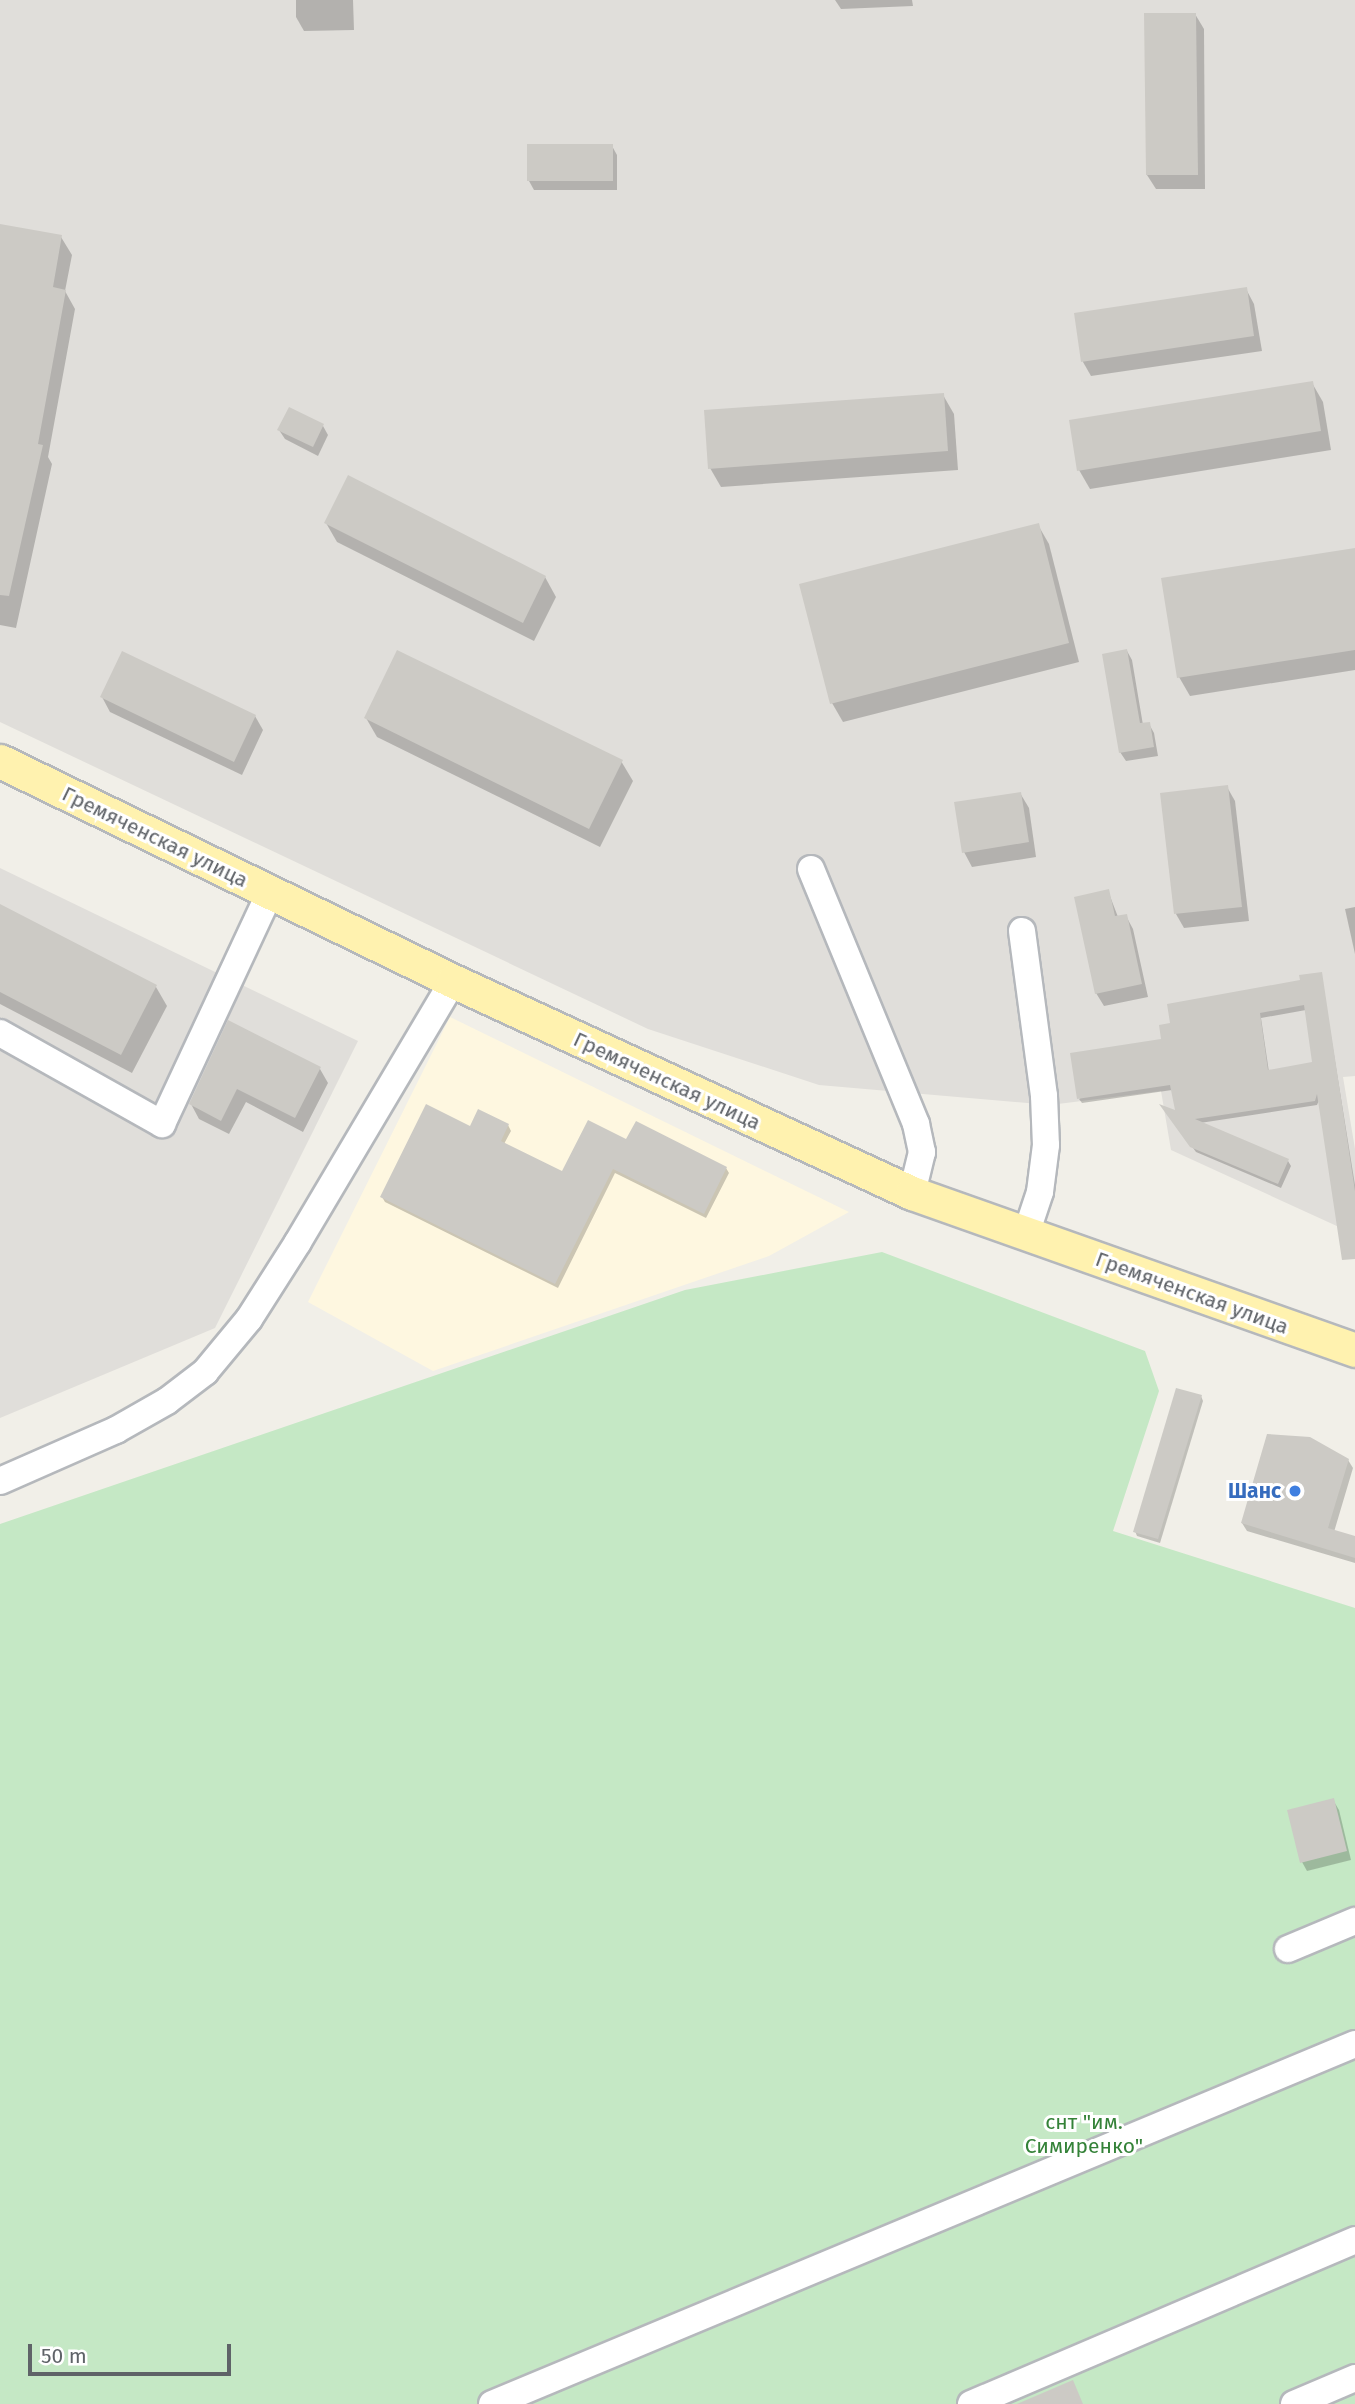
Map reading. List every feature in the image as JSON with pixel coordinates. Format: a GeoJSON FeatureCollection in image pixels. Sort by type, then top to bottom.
{"type":"FeatureCollection","features":[{"type":"Feature","properties":{"kind":"main road","name":"Гремяченская улица"},"geometry":{"type":"LineString","coordinates":[[0,761],[453,981],[912,1194],[1355,1350]]}},
{"type":"Feature","properties":{"kind":"lane"},"geometry":{"type":"LineString","coordinates":[[811,869],[916,1124],[922,1153],[912,1194]]}},
{"type":"Feature","properties":{"kind":"lane"},"geometry":{"type":"LineString","coordinates":[[0,1033],[162,1124],[270,892]]}},
{"type":"Feature","properties":{"kind":"lane"},"geometry":{"type":"LineString","coordinates":[[1022,931],[1044,1096],[1046,1145],[1040,1192],[1026,1234]]}},
{"type":"Feature","properties":{"kind":"lane"},"geometry":{"type":"LineString","coordinates":[[0,1481],[116,1430],[167,1401],[205,1372],[249,1319],[284,1264],[453,981]]}},
{"type":"Feature","properties":{"kind":"lane"},"geometry":{"type":"LineString","coordinates":[[1288,1949],[1355,1921]]}},
{"type":"Feature","properties":{"kind":"lane"},"geometry":{"type":"LineString","coordinates":[[492,2404],[1355,2044]]}},
{"type":"Feature","properties":{"kind":"lane"},"geometry":{"type":"LineString","coordinates":[[971,2404],[1355,2241]]}},
{"type":"Feature","properties":{"kind":"lane"},"geometry":{"type":"LineString","coordinates":[[1294,2404],[1355,2378]]}},
{"type":"Feature","properties":{"kind":"shaded area"},"geometry":{"type":"Polygon","coordinates":[[[0,0],[1355,0],[1355,1076],[1343,1077],[1355,1149],[1355,1226],[1339,1227],[1171,1150],[1161,1091],[1050,1105],[819,1085],[648,1029],[0,722],[0,0]]]}},
{"type":"Feature","properties":{"kind":"shaded area"},"geometry":{"type":"Polygon","coordinates":[[[0,868],[358,1041],[215,1328],[0,1418],[0,868]]]}},
{"type":"Feature","properties":{"kind":"shaded area"},"geometry":{"type":"Polygon","coordinates":[[[450,1017],[849,1212],[769,1256],[433,1371],[308,1302],[450,1017]]]}},
{"type":"Feature","properties":{"kind":"green space","name":"снт \"им. Симиренко\""},"geometry":{"type":"Polygon","coordinates":[[[882,1252],[1145,1351],[1159,1391],[1113,1531],[1355,1608],[1355,2404],[0,2404],[0,1524],[685,1290],[882,1252]]]}},
{"type":"Feature","properties":{"kind":"building"},"geometry":{"type":"Polygon","coordinates":[[[1144,13],[1196,13],[1198,175],[1146,175],[1144,13]]]}},
{"type":"Feature","properties":{"kind":"building"},"geometry":{"type":"Polygon","coordinates":[[[527,144],[613,144],[613,181],[527,181],[527,144]]]}},
{"type":"Feature","properties":{"kind":"building"},"geometry":{"type":"Polygon","coordinates":[[[0,224],[62,235],[53,287],[66,290],[38,444],[43,445],[9,596],[0,595],[0,224]]]}},
{"type":"Feature","properties":{"kind":"building"},"geometry":{"type":"Polygon","coordinates":[[[1247,287],[1254,336],[1081,362],[1074,313],[1247,287]]]}},
{"type":"Feature","properties":{"kind":"building"},"geometry":{"type":"Polygon","coordinates":[[[1313,381],[1321,431],[1077,471],[1069,420],[1313,381]]]}},
{"type":"Feature","properties":{"kind":"building"},"geometry":{"type":"Polygon","coordinates":[[[944,393],[948,451],[708,469],[704,410],[944,393]]]}},
{"type":"Feature","properties":{"kind":"building"},"geometry":{"type":"Polygon","coordinates":[[[289,407],[324,424],[313,447],[277,430],[289,407]]]}},
{"type":"Feature","properties":{"kind":"building"},"geometry":{"type":"Polygon","coordinates":[[[348,475],[546,576],[523,623],[324,523],[348,475]]]}},
{"type":"Feature","properties":{"kind":"building"},"geometry":{"type":"Polygon","coordinates":[[[1039,523],[1069,643],[830,704],[799,584],[1039,523]]]}},
{"type":"Feature","properties":{"kind":"building"},"geometry":{"type":"Polygon","coordinates":[[[1355,548],[1355,650],[1177,678],[1161,578],[1355,548]]]}},
{"type":"Feature","properties":{"kind":"building"},"geometry":{"type":"Polygon","coordinates":[[[1127,649],[1140,723],[1150,722],[1154,747],[1119,753],[1102,654],[1127,649]]]}},
{"type":"Feature","properties":{"kind":"building"},"geometry":{"type":"Polygon","coordinates":[[[397,650],[623,760],[589,829],[364,718],[397,650]]]}},
{"type":"Feature","properties":{"kind":"building"},"geometry":{"type":"Polygon","coordinates":[[[122,651],[256,715],[234,762],[100,697],[122,651]]]}},
{"type":"Feature","properties":{"kind":"building"},"geometry":{"type":"Polygon","coordinates":[[[1228,785],[1242,907],[1174,914],[1160,793],[1228,785]]]}},
{"type":"Feature","properties":{"kind":"building"},"geometry":{"type":"Polygon","coordinates":[[[1021,792],[1029,842],[962,853],[954,802],[1021,792]]]}},
{"type":"Feature","properties":{"kind":"building"},"geometry":{"type":"Polygon","coordinates":[[[1109,889],[1115,916],[1127,914],[1142,984],[1095,994],[1074,897],[1109,889]]]}},
{"type":"Feature","properties":{"kind":"building"},"geometry":{"type":"Polygon","coordinates":[[[0,904],[157,985],[121,1055],[0,992],[0,904]]]}},
{"type":"Feature","properties":{"kind":"building"},"geometry":{"type":"Polygon","coordinates":[[[1322,972],[1355,1191],[1355,1259],[1342,1260],[1317,1094],[1315,1101],[1195,1119],[1289,1159],[1278,1184],[1190,1147],[1159,1104],[1175,1110],[1170,1085],[1077,1099],[1070,1053],[1161,1039],[1159,1025],[1170,1023],[1167,1004],[1300,980],[1299,975],[1322,972]],[[1304,1005],[1260,1013],[1268,1070],[1312,1062],[1304,1005]]]}},
{"type":"Feature","properties":{"kind":"building"},"geometry":{"type":"Polygon","coordinates":[[[228,1020],[321,1067],[295,1118],[237,1089],[221,1121],[189,1104],[228,1020]]]}},
{"type":"Feature","properties":{"kind":"building"},"geometry":{"type":"Polygon","coordinates":[[[426,1104],[470,1126],[478,1109],[509,1124],[501,1141],[562,1171],[588,1120],[626,1139],[636,1121],[727,1167],[704,1214],[613,1169],[555,1284],[380,1197],[426,1104]]]}},
{"type":"Feature","properties":{"kind":"building"},"geometry":{"type":"Polygon","coordinates":[[[1176,1388],[1202,1395],[1158,1539],[1133,1532],[1176,1388]]]}},
{"type":"Feature","properties":{"kind":"building","name":"Шанс"},"geometry":{"type":"Polygon","coordinates":[[[1267,1434],[1310,1437],[1349,1459],[1328,1528],[1355,1536],[1355,1558],[1241,1523],[1267,1434]]]}},
{"type":"Feature","properties":{"kind":"building"},"geometry":{"type":"Polygon","coordinates":[[[1334,1798],[1347,1851],[1300,1863],[1287,1810],[1334,1798]]]}},
{"type":"Feature","properties":{"kind":"building"},"geometry":{"type":"Polygon","coordinates":[[[1073,2380],[1083,2404],[1017,2404],[1073,2380]]]}},
{"type":"Feature","properties":{"kind":"place","name":"Шанс"},"geometry":{"type":"Point","coordinates":[1295,1491]}}]}
